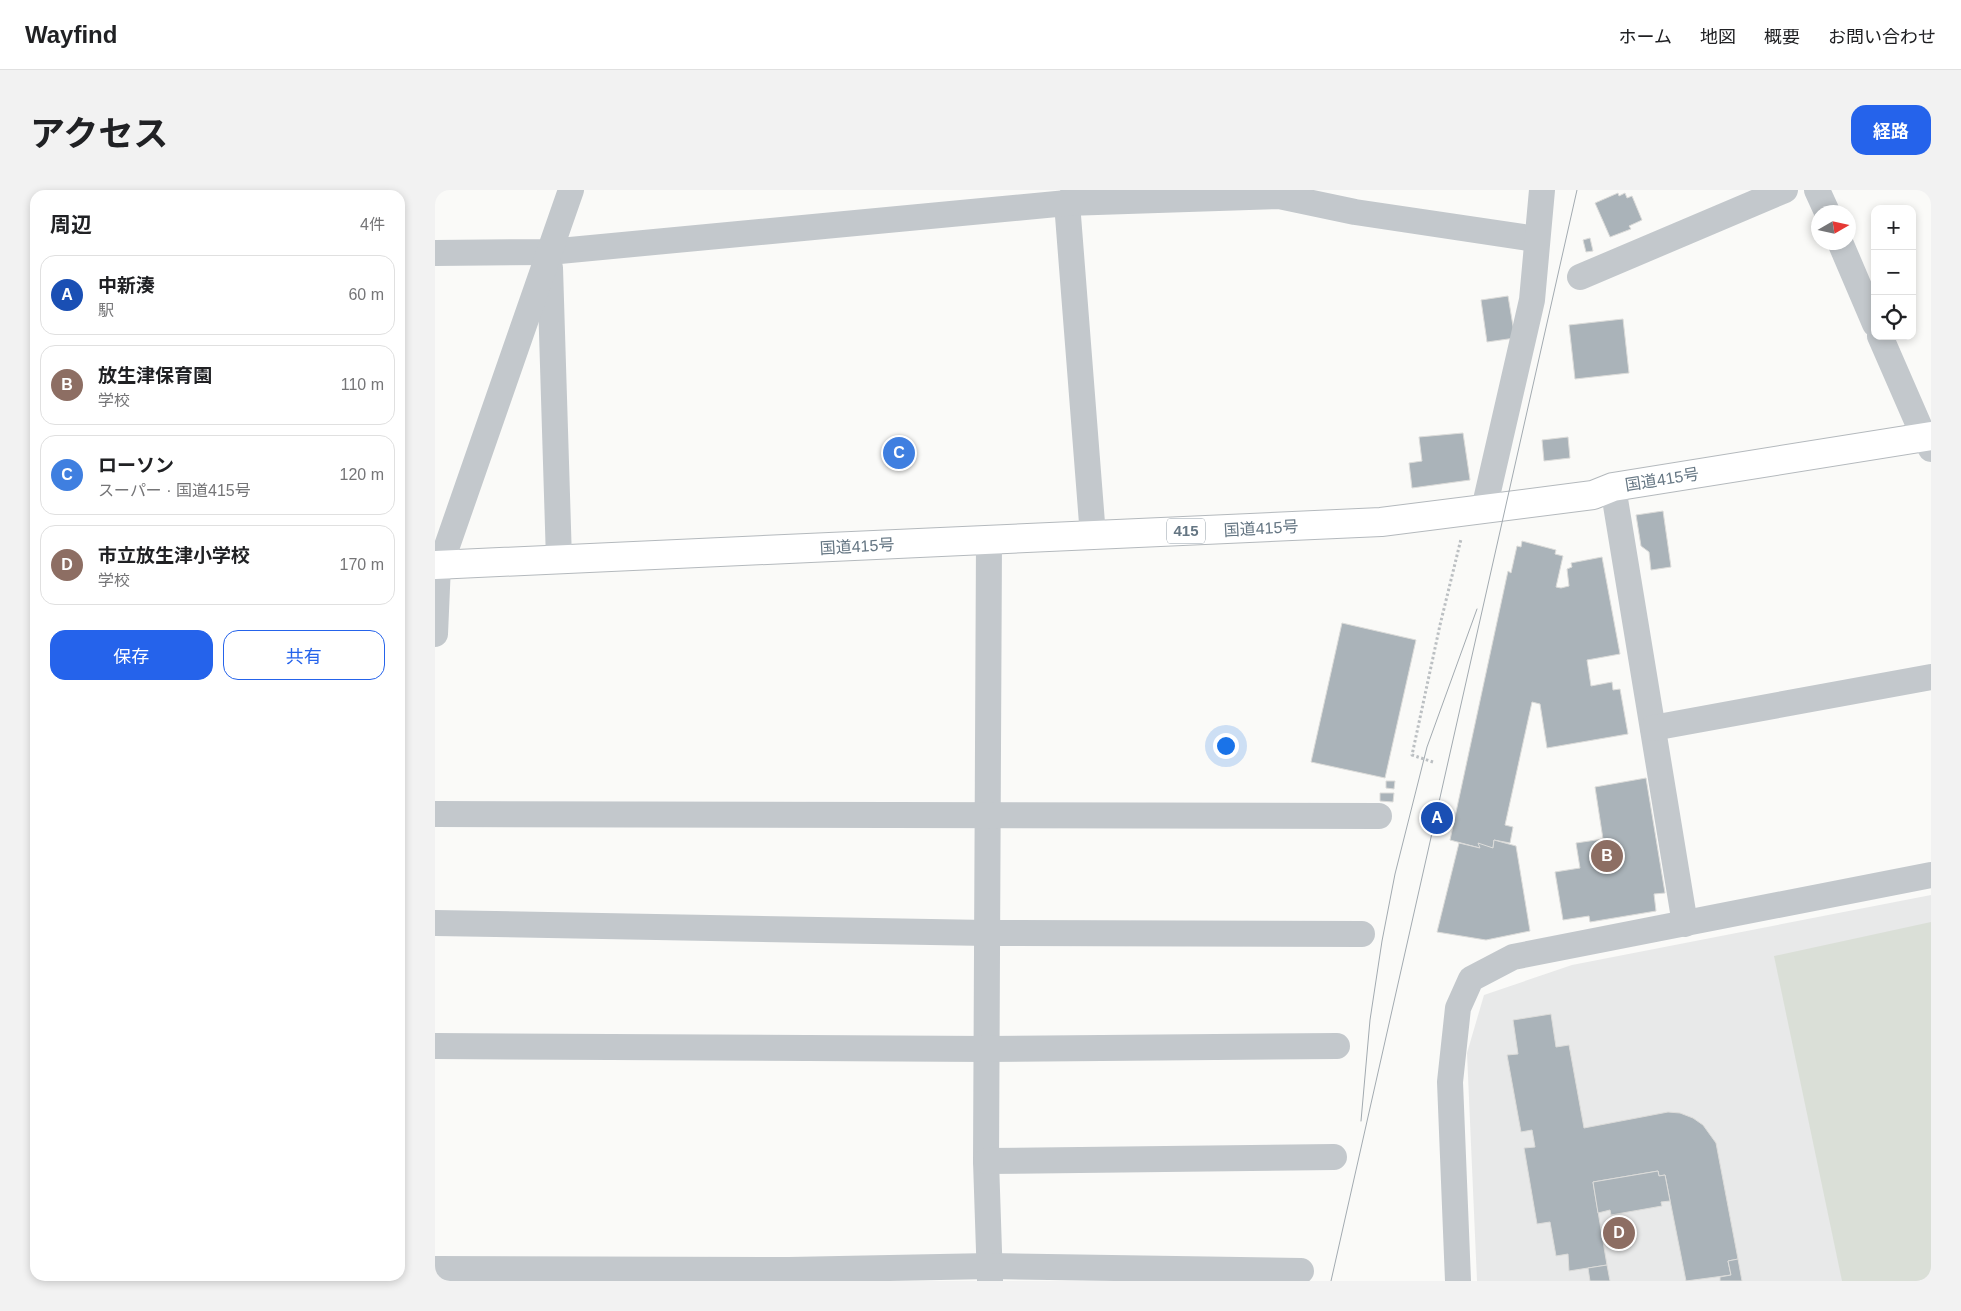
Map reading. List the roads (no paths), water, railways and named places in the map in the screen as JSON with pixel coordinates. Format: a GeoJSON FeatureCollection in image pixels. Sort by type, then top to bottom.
{"type":"FeatureCollection","features":[{"type":"Feature","properties":{"kind":"highway","name":"国道415号"},"geometry":{"type":"LineString","coordinates":[[437,565],[1381,522],[1593,495],[1613,487],[1929,441]]}},
{"type":"Feature","properties":{"kind":"street"},"geometry":{"type":"LineString","coordinates":[[435,634],[437,565],[447,546],[571,190]]}},
{"type":"Feature","properties":{"kind":"street"},"geometry":{"type":"LineString","coordinates":[[1484,509],[1532,300],[1536,239],[1542,190]]}},
{"type":"Feature","properties":{"kind":"street"},"geometry":{"type":"LineString","coordinates":[[1580,276],[1785,190]]}},
{"type":"Feature","properties":{"kind":"street"},"geometry":{"type":"LineString","coordinates":[[1817,190],[1824,205]]}},
{"type":"Feature","properties":{"kind":"street"},"geometry":{"type":"LineString","coordinates":[[435,253],[549,252],[1072,197],[1279,196],[1355,212],[1536,239]]}},
{"type":"Feature","properties":{"kind":"street"},"geometry":{"type":"LineString","coordinates":[[1072,197],[1093,536]]}},
{"type":"Feature","properties":{"kind":"street"},"geometry":{"type":"LineString","coordinates":[[1843,250],[1871,315]]}},
{"type":"Feature","properties":{"kind":"street"},"geometry":{"type":"LineString","coordinates":[[549,252],[559,560]]}},
{"type":"Feature","properties":{"kind":"street"},"geometry":{"type":"LineString","coordinates":[[1882,340],[1929,441]]}},
{"type":"Feature","properties":{"kind":"street"},"geometry":{"type":"LineString","coordinates":[[1613,487],[1685,924]]}},
{"type":"Feature","properties":{"kind":"street"},"geometry":{"type":"LineString","coordinates":[[989,541],[986,1161],[990,1273]]}},
{"type":"Feature","properties":{"kind":"street"},"geometry":{"type":"LineString","coordinates":[[1653,728],[1931,677]]}},
{"type":"Feature","properties":{"kind":"street"},"geometry":{"type":"LineString","coordinates":[[435,814],[1379,816]]}},
{"type":"Feature","properties":{"kind":"street"},"geometry":{"type":"LineString","coordinates":[[1458,1281],[1450,1082],[1458,1008],[1471,979],[1513,957],[1931,875]]}},
{"type":"Feature","properties":{"kind":"street"},"geometry":{"type":"LineString","coordinates":[[435,923],[987,933],[1362,934]]}},
{"type":"Feature","properties":{"kind":"street"},"geometry":{"type":"LineString","coordinates":[[435,1046],[987,1049],[1337,1046]]}},
{"type":"Feature","properties":{"kind":"street"},"geometry":{"type":"LineString","coordinates":[[986,1161],[1334,1157]]}},
{"type":"Feature","properties":{"kind":"street"},"geometry":{"type":"LineString","coordinates":[[435,1269],[789,1276],[1301,1271]]}},
{"type":"Feature","properties":{"kind":"tram line"},"geometry":{"type":"LineString","coordinates":[[1331,1281],[1577,190]]}},
{"type":"Feature","properties":{"kind":"tram line"},"geometry":{"type":"LineString","coordinates":[[1361,1121],[1370,1020],[1382,941],[1395,874],[1427,747],[1477,609]]}},
{"type":"Feature","properties":{"kind":"place","name":"ローソン"},"geometry":{"type":"Point","coordinates":[899,453]}},
{"type":"Feature","properties":{"kind":"place","name":"中新湊"},"geometry":{"type":"Point","coordinates":[1437,818]}},
{"type":"Feature","properties":{"kind":"place","name":"放生津保育園"},"geometry":{"type":"Point","coordinates":[1607,856]}},
{"type":"Feature","properties":{"kind":"place","name":"市立放生津小学校"},"geometry":{"type":"Point","coordinates":[1619,1233]}}]}
